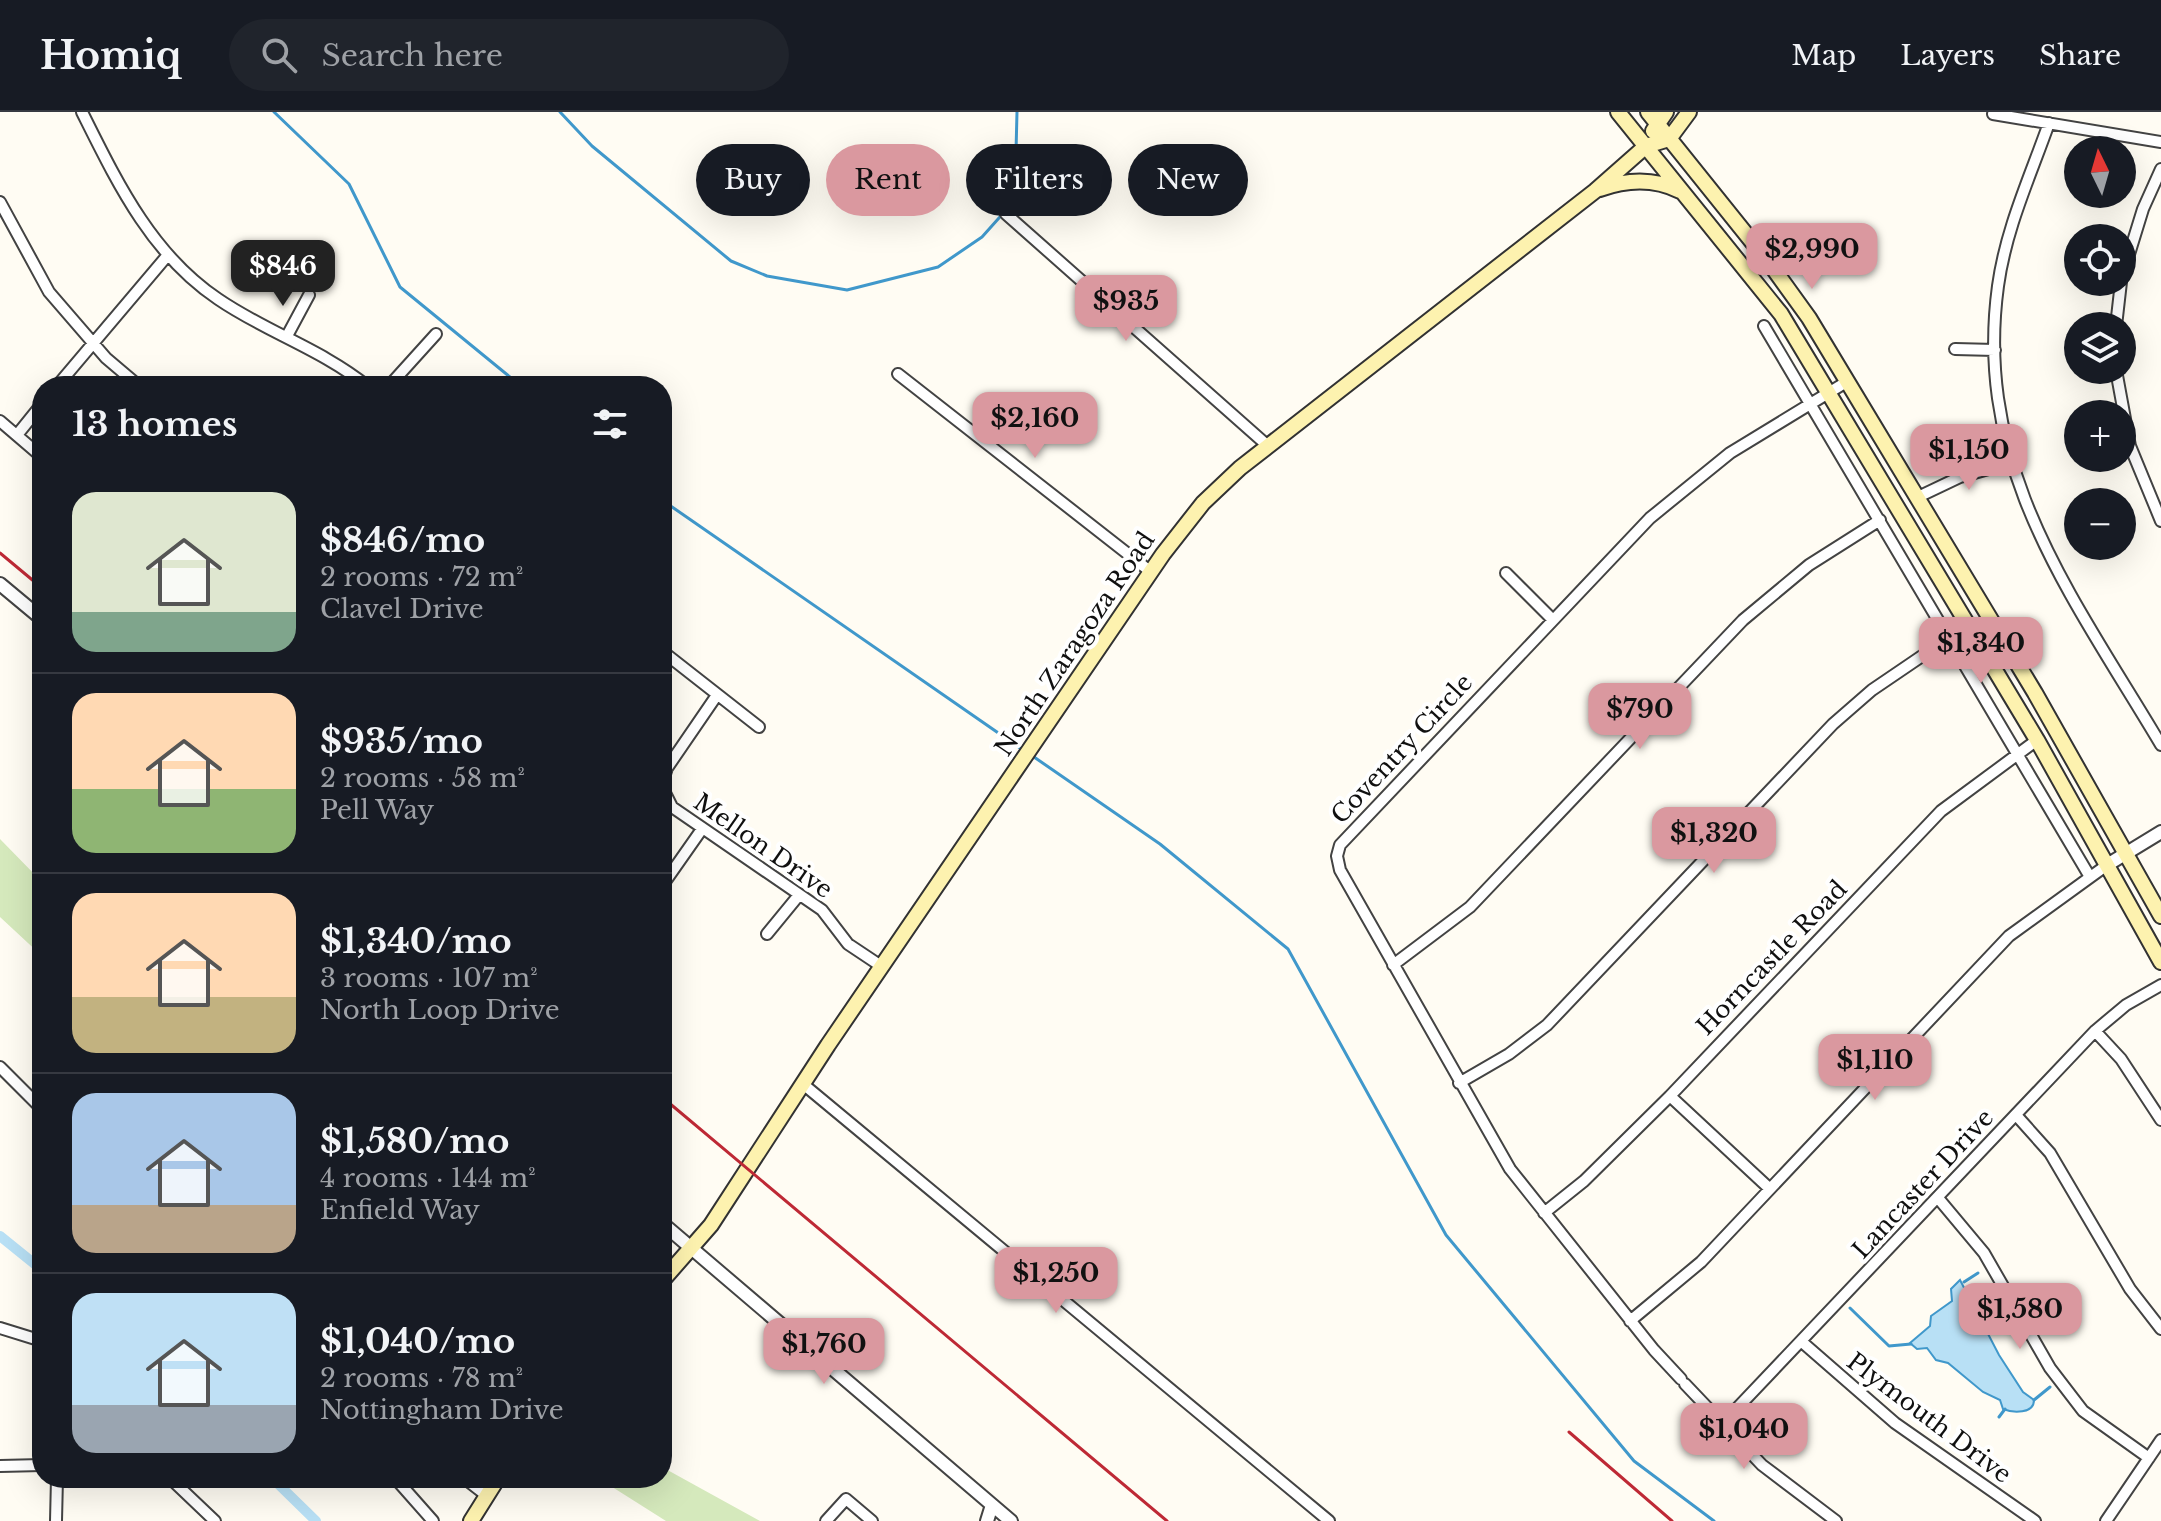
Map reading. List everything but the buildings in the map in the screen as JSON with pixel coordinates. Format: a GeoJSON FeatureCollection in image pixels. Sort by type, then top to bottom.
{"type":"FeatureCollection","features":[{"type":"Feature","properties":{"kind":"main road"},"geometry":{"type":"LineString","coordinates":[[1618,112],[1773,303],[2037,740],[2161,962]]}},
{"type":"Feature","properties":{"kind":"main road"},"geometry":{"type":"LineString","coordinates":[[1669,139],[1689,112]]}},
{"type":"Feature","properties":{"kind":"main road"},"geometry":{"type":"LineString","coordinates":[[1657,116],[1669,139],[1770,264],[1848,381],[2161,916]]}},
{"type":"Feature","properties":{"kind":"main road","name":"North Zaragoza Road"},"geometry":{"type":"LineString","coordinates":[[1646,146],[1657,116]]}},
{"type":"Feature","properties":{"kind":"main road","name":"North Zaragoza Road"},"geometry":{"type":"LineString","coordinates":[[672,1270],[711,1225],[881,966],[1151,572],[1203,503],[1268,446],[1595,191],[1646,146],[1669,139]]}},
{"type":"Feature","properties":{"kind":"main road"},"geometry":{"type":"LineString","coordinates":[[1595,191],[1647,180],[1664,183],[1684,193]]}},
{"type":"Feature","properties":{"kind":"main road"},"geometry":{"type":"LineString","coordinates":[[471,1521],[491,1488]]}},
{"type":"Feature","properties":{"kind":"street"},"geometry":{"type":"LineString","coordinates":[[82,112],[123,194],[167,256],[217,299],[324,355],[353,376]]}},
{"type":"Feature","properties":{"kind":"street"},"geometry":{"type":"LineString","coordinates":[[1993,114],[2161,142]]}},
{"type":"Feature","properties":{"kind":"street"},"geometry":{"type":"LineString","coordinates":[[2049,123],[2008,236],[1998,285],[1996,383],[2010,463],[2049,557],[2161,745]]}},
{"type":"Feature","properties":{"kind":"street"},"geometry":{"type":"LineString","coordinates":[[2136,233],[2161,169]]}},
{"type":"Feature","properties":{"kind":"street"},"geometry":{"type":"LineString","coordinates":[[0,202],[49,292],[93,343],[128,376]]}},
{"type":"Feature","properties":{"kind":"street"},"geometry":{"type":"LineString","coordinates":[[1008,216],[1268,446]]}},
{"type":"Feature","properties":{"kind":"street"},"geometry":{"type":"LineString","coordinates":[[65,376],[167,256]]}},
{"type":"Feature","properties":{"kind":"street"},"geometry":{"type":"LineString","coordinates":[[287,336],[309,295]]}},
{"type":"Feature","properties":{"kind":"street"},"geometry":{"type":"LineString","coordinates":[[1764,326],[2090,877]]}},
{"type":"Feature","properties":{"kind":"street"},"geometry":{"type":"LineString","coordinates":[[398,376],[436,334]]}},
{"type":"Feature","properties":{"kind":"street"},"geometry":{"type":"LineString","coordinates":[[1955,349],[1995,350]]}},
{"type":"Feature","properties":{"kind":"street"},"geometry":{"type":"LineString","coordinates":[[898,374],[1151,572]]}},
{"type":"Feature","properties":{"kind":"street","name":"Coventry Circle"},"geometry":{"type":"LineString","coordinates":[[1836,1521],[1762,1465],[1683,1382],[1630,1321],[1510,1169],[1340,870],[1339,847],[1552,619],[1668,503],[1730,453],[1848,381]]}},
{"type":"Feature","properties":{"kind":"street"},"geometry":{"type":"LineString","coordinates":[[2119,384],[2130,446],[2161,521]]}},
{"type":"Feature","properties":{"kind":"street"},"geometry":{"type":"LineString","coordinates":[[17,435],[32,416]]}},
{"type":"Feature","properties":{"kind":"street"},"geometry":{"type":"LineString","coordinates":[[0,421],[32,448]]}},
{"type":"Feature","properties":{"kind":"street"},"geometry":{"type":"LineString","coordinates":[[1918,497],[1960,477],[2010,463]]}},
{"type":"Feature","properties":{"kind":"street"},"geometry":{"type":"LineString","coordinates":[[1393,965],[1470,907],[1743,620],[1809,565],[1880,520]]}},
{"type":"Feature","properties":{"kind":"street"},"geometry":{"type":"LineString","coordinates":[[1506,573],[1552,619]]}},
{"type":"Feature","properties":{"kind":"street"},"geometry":{"type":"LineString","coordinates":[[0,584],[32,611]]}},
{"type":"Feature","properties":{"kind":"street"},"geometry":{"type":"LineString","coordinates":[[1459,1083],[1509,1054],[1547,1025],[1833,724],[1872,690],[1950,637]]}},
{"type":"Feature","properties":{"kind":"street"},"geometry":{"type":"LineString","coordinates":[[672,659],[759,727]]}},
{"type":"Feature","properties":{"kind":"street","name":"Mellon Drive"},"geometry":{"type":"LineString","coordinates":[[672,761],[717,695]]}},
{"type":"Feature","properties":{"kind":"street","name":"Horncastle Road"},"geometry":{"type":"LineString","coordinates":[[1544,1213],[1584,1181],[1670,1096],[1922,828],[1955,798],[2037,740]]}},
{"type":"Feature","properties":{"kind":"street","name":"Mellon Drive"},"geometry":{"type":"LineString","coordinates":[[672,807],[822,910],[854,949],[881,966]]}},
{"type":"Feature","properties":{"kind":"street"},"geometry":{"type":"LineString","coordinates":[[672,872],[702,829]]}},
{"type":"Feature","properties":{"kind":"street"},"geometry":{"type":"LineString","coordinates":[[1630,1321],[1701,1262],[2009,936],[2107,865],[2161,832]]}},
{"type":"Feature","properties":{"kind":"street"},"geometry":{"type":"LineString","coordinates":[[767,934],[799,895]]}},
{"type":"Feature","properties":{"kind":"street","name":"Lancaster Drive"},"geometry":{"type":"LineString","coordinates":[[1724,1422],[2095,1031],[2126,1005],[2161,985]]}},
{"type":"Feature","properties":{"kind":"street"},"geometry":{"type":"LineString","coordinates":[[2095,1031],[2121,1059],[2161,1120]]}},
{"type":"Feature","properties":{"kind":"street"},"geometry":{"type":"LineString","coordinates":[[0,1067],[32,1099]]}},
{"type":"Feature","properties":{"kind":"street"},"geometry":{"type":"LineString","coordinates":[[803,1084],[1329,1521]]}},
{"type":"Feature","properties":{"kind":"street"},"geometry":{"type":"LineString","coordinates":[[1670,1096],[1770,1189]]}},
{"type":"Feature","properties":{"kind":"street"},"geometry":{"type":"LineString","coordinates":[[2016,1115],[2050,1153],[2130,1289],[2161,1329]]}},
{"type":"Feature","properties":{"kind":"street"},"geometry":{"type":"LineString","coordinates":[[1938,1198],[1984,1253],[2050,1368],[2083,1411],[2149,1458]]}},
{"type":"Feature","properties":{"kind":"street"},"geometry":{"type":"LineString","coordinates":[[672,1232],[1011,1521]]}},
{"type":"Feature","properties":{"kind":"street"},"geometry":{"type":"LineString","coordinates":[[0,1328],[32,1338]]}},
{"type":"Feature","properties":{"kind":"street","name":"Plymouth Drive"},"geometry":{"type":"LineString","coordinates":[[1802,1342],[1895,1423],[2035,1521]]}},
{"type":"Feature","properties":{"kind":"street"},"geometry":{"type":"LineString","coordinates":[[2106,1521],[2161,1440]]}},
{"type":"Feature","properties":{"kind":"street"},"geometry":{"type":"LineString","coordinates":[[0,1466],[32,1465]]}},
{"type":"Feature","properties":{"kind":"street"},"geometry":{"type":"LineString","coordinates":[[56,1521],[57,1488]]}},
{"type":"Feature","properties":{"kind":"street"},"geometry":{"type":"LineString","coordinates":[[180,1488],[215,1521]]}},
{"type":"Feature","properties":{"kind":"street"},"geometry":{"type":"LineString","coordinates":[[404,1488],[433,1521]]}},
{"type":"Feature","properties":{"kind":"street"},"geometry":{"type":"LineString","coordinates":[[477,1488],[486,1495]]}},
{"type":"Feature","properties":{"kind":"street"},"geometry":{"type":"LineString","coordinates":[[826,1521],[846,1499],[872,1521]]}},
{"type":"Feature","properties":{"kind":"street"},"geometry":{"type":"LineString","coordinates":[[987,1521],[992,1505]]}},
{"type":"Feature","properties":{"kind":"green space"},"geometry":{"type":"Polygon","coordinates":[[[0,839],[32,872],[32,947],[0,917],[0,839]]]}},
{"type":"Feature","properties":{"kind":"green space"},"geometry":{"type":"Polygon","coordinates":[[[672,1473],[760,1521],[666,1521],[614,1488],[672,1488],[672,1473]]]}},
{"type":"Feature","properties":{"kind":"water"},"geometry":{"type":"Polygon","coordinates":[[[1960,1280],[1999,1355],[2023,1392],[2034,1400],[2031,1408],[2017,1412],[2003,1409],[2000,1400],[1983,1392],[1948,1363],[1936,1360],[1927,1348],[1917,1349],[1910,1343],[1930,1326],[1931,1316],[1952,1301],[1951,1289],[1960,1280]]]}},
{"type":"Feature","properties":{"kind":"waterway"},"geometry":{"type":"LineString","coordinates":[[274,112],[349,184],[400,287],[509,376]]}},
{"type":"Feature","properties":{"kind":"waterway"},"geometry":{"type":"LineString","coordinates":[[560,112],[592,146],[731,261],[767,276],[847,290],[938,267],[982,237],[1007,209],[1015,192],[1017,112]]}},
{"type":"Feature","properties":{"kind":"waterway"},"geometry":{"type":"LineString","coordinates":[[672,507],[1020,748]]}},
{"type":"Feature","properties":{"kind":"waterway"},"geometry":{"type":"LineString","coordinates":[[1034,757],[1160,844],[1288,949],[1446,1235],[1634,1461],[1714,1521]]}},
{"type":"Feature","properties":{"kind":"waterway"},"geometry":{"type":"LineString","coordinates":[[0,1236],[32,1262]]}},
{"type":"Feature","properties":{"kind":"waterway"},"geometry":{"type":"LineString","coordinates":[[1964,1282],[1978,1273]]}},
{"type":"Feature","properties":{"kind":"waterway"},"geometry":{"type":"LineString","coordinates":[[1850,1308],[1889,1346],[1911,1344]]}},
{"type":"Feature","properties":{"kind":"waterway"},"geometry":{"type":"LineString","coordinates":[[2034,1400],[2050,1387]]}},
{"type":"Feature","properties":{"kind":"waterway"},"geometry":{"type":"LineString","coordinates":[[1999,1417],[2005,1409]]}},
{"type":"Feature","properties":{"kind":"waterway"},"geometry":{"type":"LineString","coordinates":[[282,1488],[316,1521]]}},
{"type":"Feature","properties":{"kind":"railway"},"geometry":{"type":"LineString","coordinates":[[0,553],[32,580]]}},
{"type":"Feature","properties":{"kind":"railway"},"geometry":{"type":"LineString","coordinates":[[672,1105],[1167,1521]]}},
{"type":"Feature","properties":{"kind":"railway"},"geometry":{"type":"LineString","coordinates":[[1569,1432],[1672,1521]]}}]}
